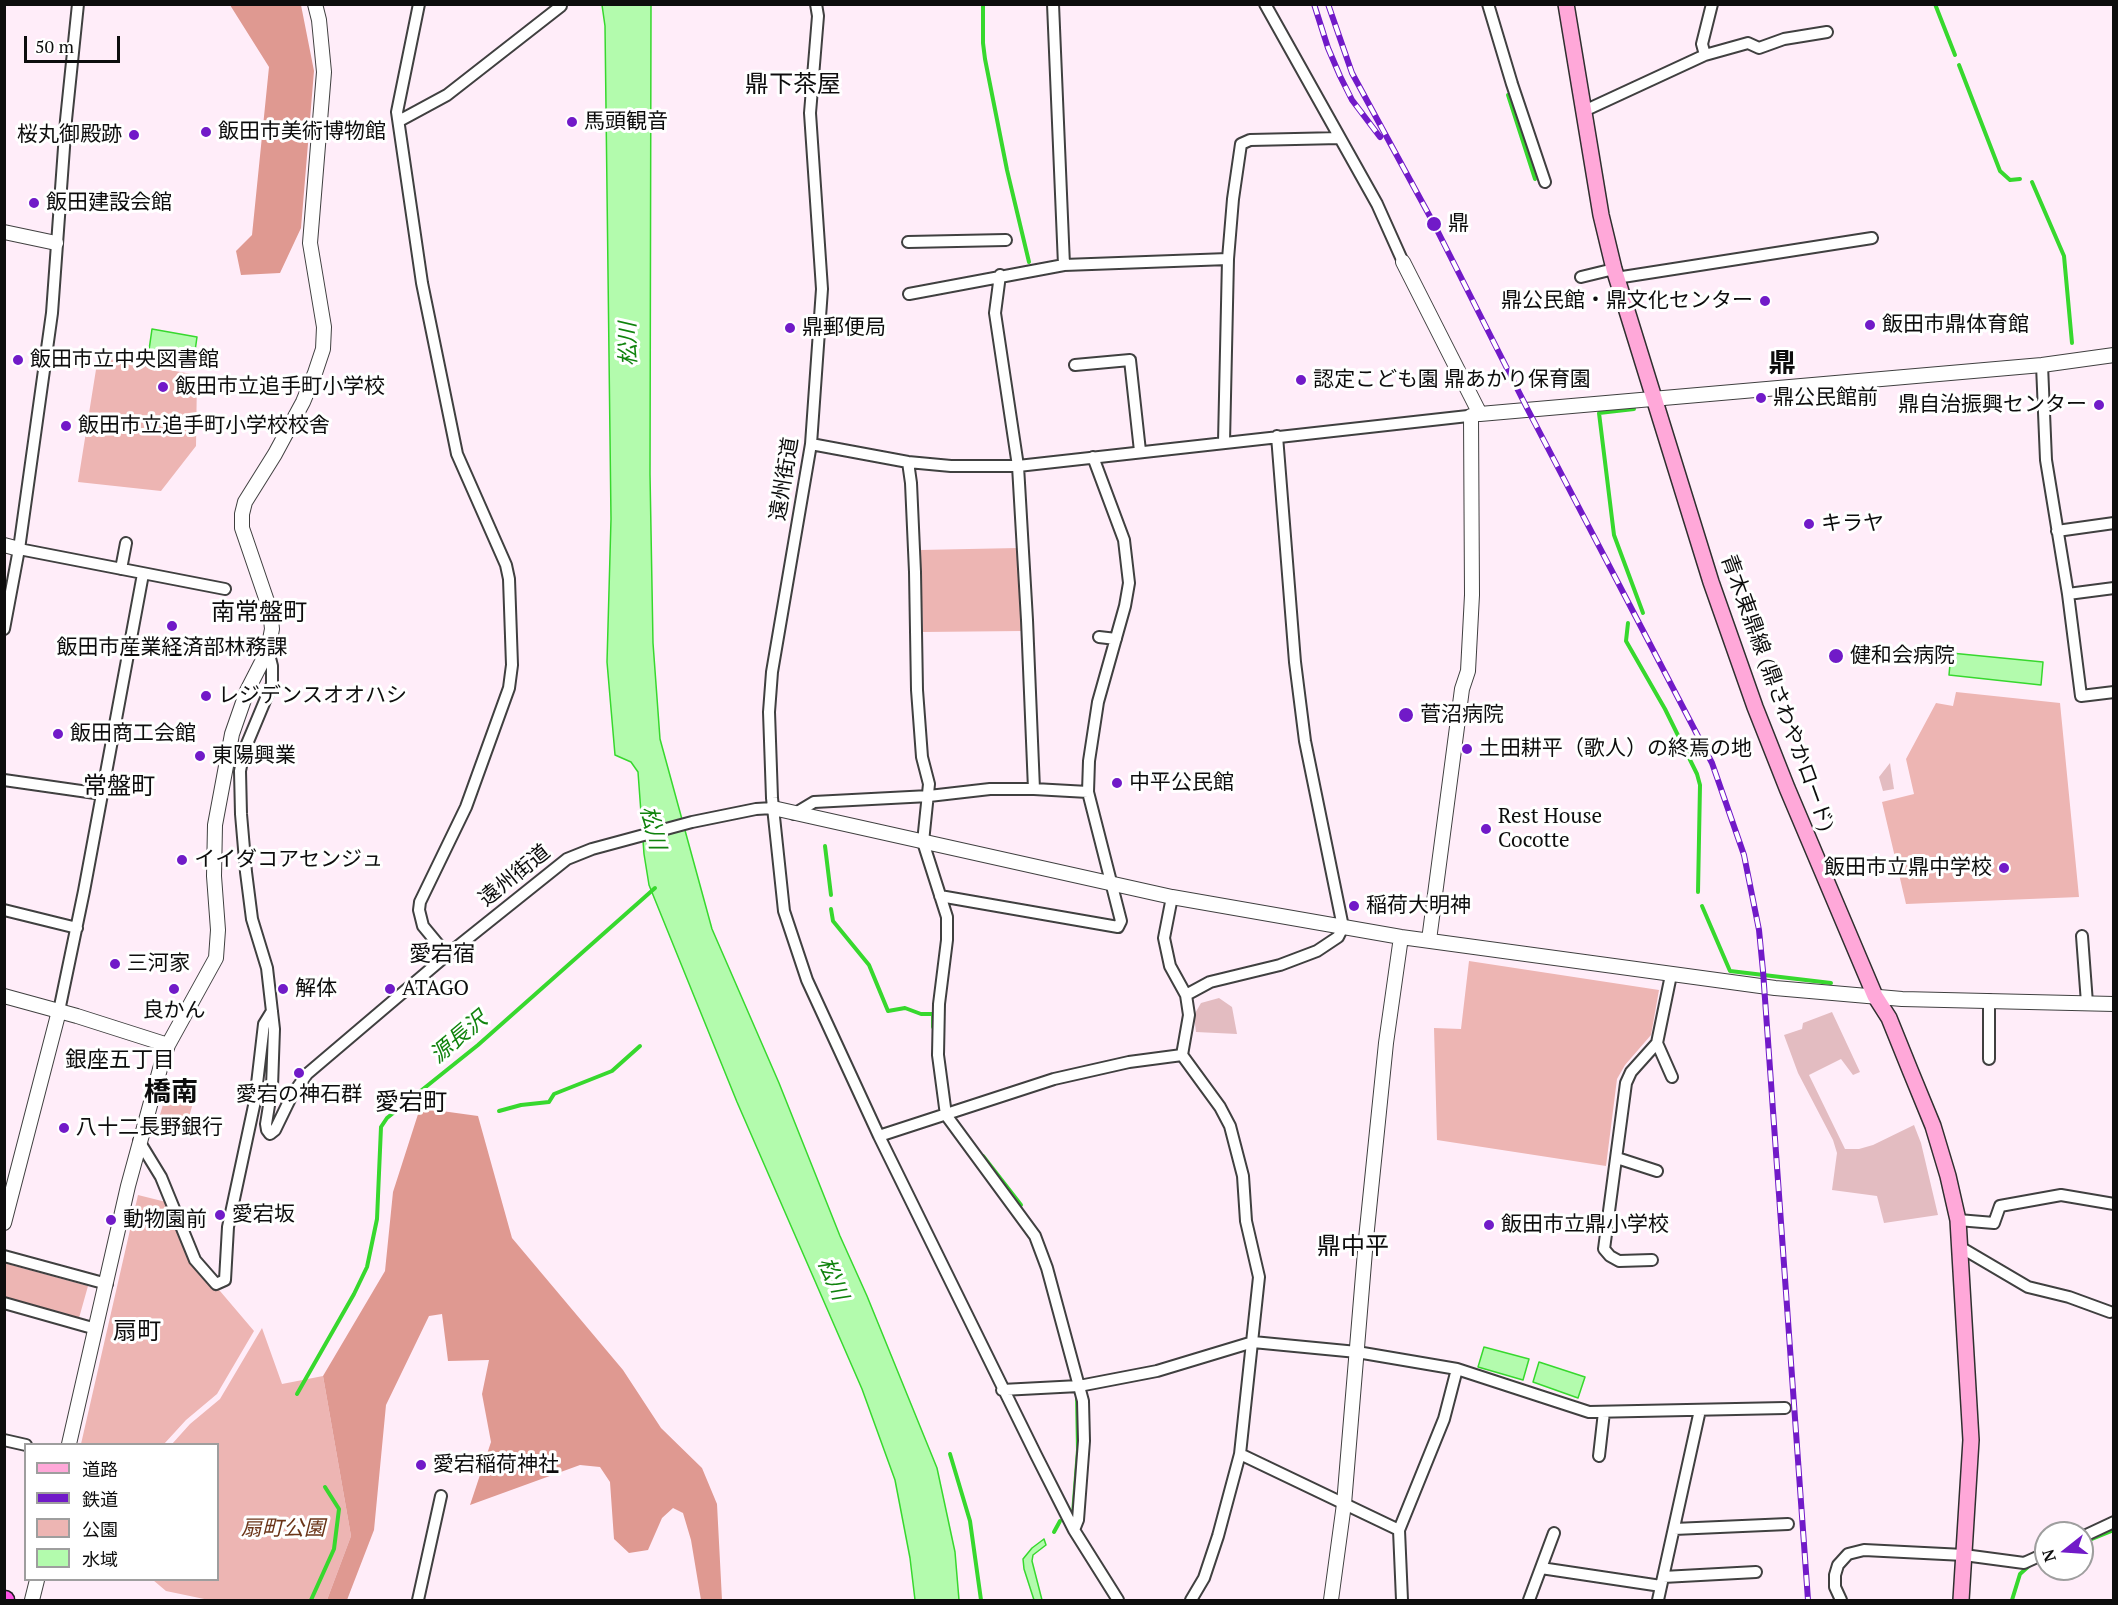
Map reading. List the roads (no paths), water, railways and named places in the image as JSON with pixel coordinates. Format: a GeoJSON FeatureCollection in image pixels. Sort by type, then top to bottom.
{"type":"FeatureCollection","features":[{"type":"Feature","properties":{"kind":"main road","name":"青木東鼎線 (鼎さわやかロード)"},"geometry":{"type":"LineString","coordinates":[[1566,4],[1601,215],[1615,273],[1712,582],[1755,706],[1875,996],[1889,1018],[1933,1126],[1948,1176],[1958,1220],[1971,1440],[1961,1600]]}},
{"type":"Feature","properties":{"kind":"street"},"geometry":{"type":"LineString","coordinates":[[4,629],[19,549],[52,313],[56,243],[78,4]]}},
{"type":"Feature","properties":{"kind":"street"},"geometry":{"type":"LineString","coordinates":[[69,1443],[139,1141],[168,1045],[216,958],[218,930],[214,876],[217,813],[232,734],[247,691],[268,650],[272,629],[270,610],[242,528],[242,514],[245,502],[275,454],[303,402],[323,350],[324,327],[310,243],[324,72],[319,20],[315,4]]}},
{"type":"Feature","properties":{"kind":"street"},"geometry":{"type":"LineString","coordinates":[[419,4],[397,112],[422,283],[457,454],[506,565],[509,579],[512,665],[509,688],[466,807],[420,903],[419,910],[423,926],[447,955]]}},
{"type":"Feature","properties":{"kind":"street"},"geometry":{"type":"LineString","coordinates":[[399,121],[447,95],[561,4]]}},
{"type":"Feature","properties":{"kind":"street","name":"遠州街道"},"geometry":{"type":"LineString","coordinates":[[272,1011],[274,1029],[272,1087],[266,1124],[270,1134],[275,1131],[292,1095],[307,1074],[447,955],[567,859],[692,822],[756,808],[773,808],[769,712],[772,672],[811,444],[822,289],[810,113],[818,16],[816,4]]}},
{"type":"Feature","properties":{"kind":"street"},"geometry":{"type":"LineString","coordinates":[[1053,4],[1064,265]]}},
{"type":"Feature","properties":{"kind":"street"},"geometry":{"type":"LineString","coordinates":[[1265,4],[1377,204],[1476,415],[1468,671],[1462,689],[1429,940]]}},
{"type":"Feature","properties":{"kind":"street"},"geometry":{"type":"LineString","coordinates":[[1488,4],[1545,182]]}},
{"type":"Feature","properties":{"kind":"street"},"geometry":{"type":"LineString","coordinates":[[1705,55],[1702,44],[1712,4]]}},
{"type":"Feature","properties":{"kind":"street"},"geometry":{"type":"LineString","coordinates":[[1584,111],[1705,55],[1748,44],[1759,48],[1784,39],[1827,32]]}},
{"type":"Feature","properties":{"kind":"street"},"geometry":{"type":"LineString","coordinates":[[1224,442],[1228,259],[1241,144],[1250,140],[1340,138]]}},
{"type":"Feature","properties":{"kind":"street"},"geometry":{"type":"LineString","coordinates":[[4,232],[56,243]]}},
{"type":"Feature","properties":{"kind":"street"},"geometry":{"type":"LineString","coordinates":[[1581,277],[1872,238]]}},
{"type":"Feature","properties":{"kind":"street"},"geometry":{"type":"LineString","coordinates":[[908,242],[1006,240]]}},
{"type":"Feature","properties":{"kind":"street"},"geometry":{"type":"LineString","coordinates":[[909,294],[1000,275],[1064,265],[1228,259]]}},
{"type":"Feature","properties":{"kind":"street"},"geometry":{"type":"LineString","coordinates":[[1000,275],[995,313],[1018,466],[1034,789]]}},
{"type":"Feature","properties":{"kind":"street"},"geometry":{"type":"LineString","coordinates":[[811,444],[908,462],[951,466],[1018,466],[1476,415],[2042,365],[2114,355]]}},
{"type":"Feature","properties":{"kind":"street"},"geometry":{"type":"LineString","coordinates":[[1075,365],[1130,360],[1140,452]]}},
{"type":"Feature","properties":{"kind":"street"},"geometry":{"type":"LineString","coordinates":[[2042,365],[2046,460],[2068,594],[2081,696],[2114,692]]}},
{"type":"Feature","properties":{"kind":"street"},"geometry":{"type":"LineString","coordinates":[[1186,995],[1210,982],[1280,965],[1317,951],[1338,937],[1343,927],[1304,731],[1294,651],[1277,436]]}},
{"type":"Feature","properties":{"kind":"street"},"geometry":{"type":"LineString","coordinates":[[940,896],[1118,927],[1121,921],[1088,792],[1089,761],[1098,702],[1125,606],[1129,583],[1124,540],[1093,457]]}},
{"type":"Feature","properties":{"kind":"street"},"geometry":{"type":"LineString","coordinates":[[908,462],[915,573],[917,690],[922,757],[929,784],[923,842],[947,917],[947,940],[939,1004],[938,1055],[946,1115],[1039,1243],[1083,1401],[1084,1441],[1077,1520],[1074,1530]]}},
{"type":"Feature","properties":{"kind":"street"},"geometry":{"type":"LineString","coordinates":[[2057,531],[2114,523]]}},
{"type":"Feature","properties":{"kind":"street"},"geometry":{"type":"LineString","coordinates":[[120,569],[126,543]]}},
{"type":"Feature","properties":{"kind":"street"},"geometry":{"type":"LineString","coordinates":[[4,545],[225,590]]}},
{"type":"Feature","properties":{"kind":"street"},"geometry":{"type":"LineString","coordinates":[[4,1223],[77,927],[143,574]]}},
{"type":"Feature","properties":{"kind":"street"},"geometry":{"type":"LineString","coordinates":[[2068,594],[2114,588]]}},
{"type":"Feature","properties":{"kind":"street"},"geometry":{"type":"LineString","coordinates":[[1099,637],[1116,639]]}},
{"type":"Feature","properties":{"kind":"street"},"geometry":{"type":"LineString","coordinates":[[139,1141],[161,1177],[195,1260],[216,1284],[225,1280],[228,1227],[255,1101],[264,1024],[272,1011],[267,968],[252,919],[241,814],[240,771],[244,751],[272,684],[272,666],[268,650]]}},
{"type":"Feature","properties":{"kind":"street"},"geometry":{"type":"LineString","coordinates":[[4,780],[102,794]]}},
{"type":"Feature","properties":{"kind":"street"},"geometry":{"type":"LineString","coordinates":[[794,814],[813,802],[929,796],[990,789],[1088,792]]}},
{"type":"Feature","properties":{"kind":"street"},"geometry":{"type":"LineString","coordinates":[[1118,1600],[1074,1530],[1002,1390],[879,1136],[798,956],[784,912],[773,808],[1113,885],[1401,937],[1774,988],[1902,999],[2114,1004]]}},
{"type":"Feature","properties":{"kind":"street"},"geometry":{"type":"LineString","coordinates":[[1172,897],[1164,938],[1170,966],[1186,995],[1189,1015],[1182,1055],[1220,1107],[1235,1143],[1243,1176],[1246,1221],[1259,1277],[1240,1454],[1204,1578],[1191,1600]]}},
{"type":"Feature","properties":{"kind":"street"},"geometry":{"type":"LineString","coordinates":[[4,910],[77,927]]}},
{"type":"Feature","properties":{"kind":"street"},"geometry":{"type":"LineString","coordinates":[[2082,936],[2087,1004]]}},
{"type":"Feature","properties":{"kind":"street"},"geometry":{"type":"LineString","coordinates":[[1332,1600],[1344,1504],[1386,1043],[1401,937]]}},
{"type":"Feature","properties":{"kind":"street"},"geometry":{"type":"LineString","coordinates":[[1652,1260],[1619,1261],[1604,1249],[1626,1083],[1631,1072],[1658,1043],[1671,975]]}},
{"type":"Feature","properties":{"kind":"street"},"geometry":{"type":"LineString","coordinates":[[4,996],[168,1045]]}},
{"type":"Feature","properties":{"kind":"street"},"geometry":{"type":"LineString","coordinates":[[1989,1000],[1989,1059]]}},
{"type":"Feature","properties":{"kind":"street"},"geometry":{"type":"LineString","coordinates":[[1658,1043],[1672,1077]]}},
{"type":"Feature","properties":{"kind":"street"},"geometry":{"type":"LineString","coordinates":[[879,1136],[1054,1079],[1129,1062],[1182,1055]]}},
{"type":"Feature","properties":{"kind":"street"},"geometry":{"type":"LineString","coordinates":[[1617,1158],[1657,1171]]}},
{"type":"Feature","properties":{"kind":"street"},"geometry":{"type":"LineString","coordinates":[[1958,1220],[1994,1223],[2000,1206],[2061,1195],[2114,1204]]}},
{"type":"Feature","properties":{"kind":"street"},"geometry":{"type":"LineString","coordinates":[[1960,1248],[2028,1287],[2069,1297],[2110,1312]]}},
{"type":"Feature","properties":{"kind":"street"},"geometry":{"type":"LineString","coordinates":[[4,1256],[107,1284]]}},
{"type":"Feature","properties":{"kind":"street"},"geometry":{"type":"LineString","coordinates":[[4,1304],[96,1329]]}},
{"type":"Feature","properties":{"kind":"street"},"geometry":{"type":"LineString","coordinates":[[1002,1390],[1079,1386],[1157,1371],[1253,1342],[1357,1352],[1457,1369],[1589,1412],[1785,1408]]}},
{"type":"Feature","properties":{"kind":"street"},"geometry":{"type":"LineString","coordinates":[[1402,1600],[1399,1530],[1444,1419],[1457,1369]]}},
{"type":"Feature","properties":{"kind":"street"},"geometry":{"type":"LineString","coordinates":[[1658,1600],[1700,1410]]}},
{"type":"Feature","properties":{"kind":"street"},"geometry":{"type":"LineString","coordinates":[[1599,1456],[1604,1412]]}},
{"type":"Feature","properties":{"kind":"street"},"geometry":{"type":"LineString","coordinates":[[4,1440],[24,1445]]}},
{"type":"Feature","properties":{"kind":"street"},"geometry":{"type":"LineString","coordinates":[[1240,1454],[1399,1530]]}},
{"type":"Feature","properties":{"kind":"street"},"geometry":{"type":"LineString","coordinates":[[418,1600],[441,1496]]}},
{"type":"Feature","properties":{"kind":"street"},"geometry":{"type":"LineString","coordinates":[[2094,1531],[2114,1522]]}},
{"type":"Feature","properties":{"kind":"street"},"geometry":{"type":"LineString","coordinates":[[1674,1529],[1788,1524]]}},
{"type":"Feature","properties":{"kind":"street"},"geometry":{"type":"LineString","coordinates":[[1529,1600],[1554,1533]]}},
{"type":"Feature","properties":{"kind":"street"},"geometry":{"type":"LineString","coordinates":[[1841,1600],[1834,1587],[1838,1565],[1848,1554],[1864,1550],[1964,1555],[2024,1563],[2034,1558]]}},
{"type":"Feature","properties":{"kind":"street"},"geometry":{"type":"LineString","coordinates":[[1541,1568],[1662,1581],[1756,1572]]}},
{"type":"Feature","properties":{"kind":"street"},"geometry":{"type":"LineString","coordinates":[[32,1600],[37,1581]]}},
{"type":"Feature","properties":{"kind":"water","name":"松川"},"geometry":{"type":"Polygon","coordinates":[[[602,5],[651,5],[650,474],[653,643],[660,739],[712,929],[779,1083],[937,1468],[955,1552],[959,1600],[915,1600],[910,1558],[895,1480],[862,1389],[737,1102],[649,885],[644,854],[638,772],[631,762],[615,755],[607,662],[611,519],[605,26],[602,5]]]}},
{"type":"Feature","properties":{"kind":"water"},"geometry":{"type":"Polygon","coordinates":[[[152,329],[197,337],[194,358],[149,350],[152,329]]]}},
{"type":"Feature","properties":{"kind":"water"},"geometry":{"type":"Polygon","coordinates":[[[1951,653],[2043,662],[2041,685],[1949,675],[1951,653]]]}},
{"type":"Feature","properties":{"kind":"water"},"geometry":{"type":"Polygon","coordinates":[[[1484,1347],[1529,1359],[1523,1380],[1478,1367],[1484,1347]]]}},
{"type":"Feature","properties":{"kind":"water"},"geometry":{"type":"Polygon","coordinates":[[[1539,1362],[1585,1377],[1578,1398],[1533,1382],[1539,1362]]]}},
{"type":"Feature","properties":{"kind":"water"},"geometry":{"type":"Polygon","coordinates":[[[1044,1539],[1046,1545],[1033,1555],[1032,1561],[1042,1600],[1034,1600],[1023,1559],[1044,1539]]]}},
{"type":"Feature","properties":{"kind":"waterway"},"geometry":{"type":"LineString","coordinates":[[983,4],[985,59],[1007,170],[1029,262]]}},
{"type":"Feature","properties":{"kind":"waterway"},"geometry":{"type":"LineString","coordinates":[[1935,4],[1955,55]]}},
{"type":"Feature","properties":{"kind":"waterway"},"geometry":{"type":"LineString","coordinates":[[1959,65],[2000,171],[2010,180],[2020,179]]}},
{"type":"Feature","properties":{"kind":"waterway"},"geometry":{"type":"LineString","coordinates":[[1508,95],[1535,179]]}},
{"type":"Feature","properties":{"kind":"waterway"},"geometry":{"type":"LineString","coordinates":[[2032,182],[2064,256],[2072,343]]}},
{"type":"Feature","properties":{"kind":"waterway"},"geometry":{"type":"LineString","coordinates":[[1634,409],[1599,413],[1614,535],[1643,613]]}},
{"type":"Feature","properties":{"kind":"waterway"},"geometry":{"type":"LineString","coordinates":[[1628,623],[1626,641],[1665,709],[1697,774],[1700,785],[1698,892]]}},
{"type":"Feature","properties":{"kind":"waterway"},"geometry":{"type":"LineString","coordinates":[[825,846],[831,895]]}},
{"type":"Feature","properties":{"kind":"waterway","name":"源長沢"},"geometry":{"type":"LineString","coordinates":[[297,1394],[367,1267],[377,1219],[381,1127],[387,1118],[478,1045],[655,888]]}},
{"type":"Feature","properties":{"kind":"waterway"},"geometry":{"type":"LineString","coordinates":[[1702,906],[1730,971],[1831,983]]}},
{"type":"Feature","properties":{"kind":"waterway"},"geometry":{"type":"LineString","coordinates":[[831,909],[833,921],[869,965],[888,1011],[905,1008],[921,1014],[933,1014],[933,1027]]}},
{"type":"Feature","properties":{"kind":"waterway"},"geometry":{"type":"LineString","coordinates":[[499,1111],[521,1105],[549,1102],[554,1094],[612,1071],[640,1046]]}},
{"type":"Feature","properties":{"kind":"waterway"},"geometry":{"type":"LineString","coordinates":[[983,1156],[1021,1205]]}},
{"type":"Feature","properties":{"kind":"waterway"},"geometry":{"type":"LineString","coordinates":[[1073,1514],[1078,1450],[1077,1395]]}},
{"type":"Feature","properties":{"kind":"waterway"},"geometry":{"type":"LineString","coordinates":[[950,1454],[970,1521],[981,1600]]}},
{"type":"Feature","properties":{"kind":"waterway","name":"源長沢"},"geometry":{"type":"LineString","coordinates":[[311,1600],[334,1549],[339,1509],[325,1487]]}},
{"type":"Feature","properties":{"kind":"waterway"},"geometry":{"type":"LineString","coordinates":[[1054,1532],[1060,1521]]}},
{"type":"Feature","properties":{"kind":"waterway"},"geometry":{"type":"LineString","coordinates":[[2094,1538],[2114,1530]]}},
{"type":"Feature","properties":{"kind":"waterway"},"geometry":{"type":"LineString","coordinates":[[2012,1600],[2020,1574],[2030,1565]]}},
{"type":"Feature","properties":{"kind":"railway"},"geometry":{"type":"LineString","coordinates":[[1314,4],[1340,76],[1352,100],[1380,137]]}},
{"type":"Feature","properties":{"kind":"railway"},"geometry":{"type":"LineString","coordinates":[[1328,4],[1352,73],[1434,224],[1712,763],[1744,855],[1759,930],[1763,971],[1808,1600]]}},
{"type":"Feature","properties":{"kind":"place","name":"馬頭観音"},"geometry":{"type":"Point","coordinates":[572,122]}},
{"type":"Feature","properties":{"kind":"place","name":"飯田市美術博物館"},"geometry":{"type":"Point","coordinates":[206,132]}},
{"type":"Feature","properties":{"kind":"place","name":"桜丸御殿跡"},"geometry":{"type":"Point","coordinates":[134,135]}},
{"type":"Feature","properties":{"kind":"place","name":"飯田建設会館"},"geometry":{"type":"Point","coordinates":[34,203]}},
{"type":"Feature","properties":{"kind":"place","name":"鼎"},"geometry":{"type":"Point","coordinates":[1434,224]}},
{"type":"Feature","properties":{"kind":"place","name":"鼎公民館・鼎文化センター"},"geometry":{"type":"Point","coordinates":[1765,301]}},
{"type":"Feature","properties":{"kind":"place","name":"飯田市鼎体育館"},"geometry":{"type":"Point","coordinates":[1870,325]}},
{"type":"Feature","properties":{"kind":"place","name":"鼎郵便局"},"geometry":{"type":"Point","coordinates":[790,328]}},
{"type":"Feature","properties":{"kind":"place","name":"飯田市立中央図書館"},"geometry":{"type":"Point","coordinates":[18,360]}},
{"type":"Feature","properties":{"kind":"place","name":"認定こども園 鼎あかり保育園"},"geometry":{"type":"Point","coordinates":[1301,380]}},
{"type":"Feature","properties":{"kind":"place","name":"飯田市立追手町小学校"},"geometry":{"type":"Point","coordinates":[163,387]}},
{"type":"Feature","properties":{"kind":"place","name":"鼎公民館前"},"geometry":{"type":"Point","coordinates":[1761,398]}},
{"type":"Feature","properties":{"kind":"place","name":"鼎自治振興センター"},"geometry":{"type":"Point","coordinates":[2099,405]}},
{"type":"Feature","properties":{"kind":"place","name":"飯田市立追手町小学校校舎"},"geometry":{"type":"Point","coordinates":[66,426]}},
{"type":"Feature","properties":{"kind":"place","name":"キラヤ"},"geometry":{"type":"Point","coordinates":[1809,524]}},
{"type":"Feature","properties":{"kind":"place","name":"飯田市産業経済部林務課"},"geometry":{"type":"Point","coordinates":[172,626]}},
{"type":"Feature","properties":{"kind":"place","name":"健和会病院"},"geometry":{"type":"Point","coordinates":[1836,656]}},
{"type":"Feature","properties":{"kind":"place","name":"レジデンスオオハシ"},"geometry":{"type":"Point","coordinates":[206,696]}},
{"type":"Feature","properties":{"kind":"place","name":"菅沼病院"},"geometry":{"type":"Point","coordinates":[1406,715]}},
{"type":"Feature","properties":{"kind":"place","name":"飯田商工会館"},"geometry":{"type":"Point","coordinates":[58,734]}},
{"type":"Feature","properties":{"kind":"place","name":"土田耕平（歌人）の終焉の地"},"geometry":{"type":"Point","coordinates":[1467,749]}},
{"type":"Feature","properties":{"kind":"place","name":"東陽興業"},"geometry":{"type":"Point","coordinates":[200,756]}},
{"type":"Feature","properties":{"kind":"place","name":"中平公民館"},"geometry":{"type":"Point","coordinates":[1117,783]}},
{"type":"Feature","properties":{"kind":"place","name":"Rest House Cocotte"},"geometry":{"type":"Point","coordinates":[1486,829]}},
{"type":"Feature","properties":{"kind":"place","name":"イイダコアセンジュ"},"geometry":{"type":"Point","coordinates":[182,860]}},
{"type":"Feature","properties":{"kind":"place","name":"飯田市立鼎中学校"},"geometry":{"type":"Point","coordinates":[2004,868]}},
{"type":"Feature","properties":{"kind":"place","name":"稲荷大明神"},"geometry":{"type":"Point","coordinates":[1354,906]}},
{"type":"Feature","properties":{"kind":"place","name":"三河家"},"geometry":{"type":"Point","coordinates":[115,964]}},
{"type":"Feature","properties":{"kind":"place","name":"良かん"},"geometry":{"type":"Point","coordinates":[174,989]}},
{"type":"Feature","properties":{"kind":"place","name":"解体"},"geometry":{"type":"Point","coordinates":[283,989]}},
{"type":"Feature","properties":{"kind":"place","name":"ATAGO"},"geometry":{"type":"Point","coordinates":[390,989]}},
{"type":"Feature","properties":{"kind":"place","name":"愛宕の神石群"},"geometry":{"type":"Point","coordinates":[299,1073]}},
{"type":"Feature","properties":{"kind":"place","name":"八十二長野銀行"},"geometry":{"type":"Point","coordinates":[64,1128]}},
{"type":"Feature","properties":{"kind":"place","name":"愛宕坂"},"geometry":{"type":"Point","coordinates":[220,1215]}},
{"type":"Feature","properties":{"kind":"place","name":"動物園前"},"geometry":{"type":"Point","coordinates":[111,1220]}},
{"type":"Feature","properties":{"kind":"place","name":"飯田市立鼎小学校"},"geometry":{"type":"Point","coordinates":[1489,1225]}},
{"type":"Feature","properties":{"kind":"place","name":"愛宕稲荷神社"},"geometry":{"type":"Point","coordinates":[421,1465]}},
{"type":"Feature","properties":{"kind":"district","name":"鼎下茶屋"},"geometry":{"type":"Point","coordinates":[793,85]}},
{"type":"Feature","properties":{"kind":"district","name":"鼎"},"geometry":{"type":"Point","coordinates":[1782,364]}},
{"type":"Feature","properties":{"kind":"district","name":"南常盤町"},"geometry":{"type":"Point","coordinates":[259,613]}},
{"type":"Feature","properties":{"kind":"district","name":"常盤町"},"geometry":{"type":"Point","coordinates":[119,787]}},
{"type":"Feature","properties":{"kind":"district","name":"愛宕宿"},"geometry":{"type":"Point","coordinates":[442,955]}},
{"type":"Feature","properties":{"kind":"district","name":"銀座五丁目"},"geometry":{"type":"Point","coordinates":[120,1061]}},
{"type":"Feature","properties":{"kind":"district","name":"橋南"},"geometry":{"type":"Point","coordinates":[171,1093]}},
{"type":"Feature","properties":{"kind":"district","name":"愛宕町"},"geometry":{"type":"Point","coordinates":[411,1103]}},
{"type":"Feature","properties":{"kind":"district","name":"鼎中平"},"geometry":{"type":"Point","coordinates":[1353,1247]}},
{"type":"Feature","properties":{"kind":"district","name":"扇町"},"geometry":{"type":"Point","coordinates":[137,1332]}},
{"type":"Feature","properties":{"kind":"park label","name":"扇町公園"},"geometry":{"type":"Point","coordinates":[283,1529]}}]}
